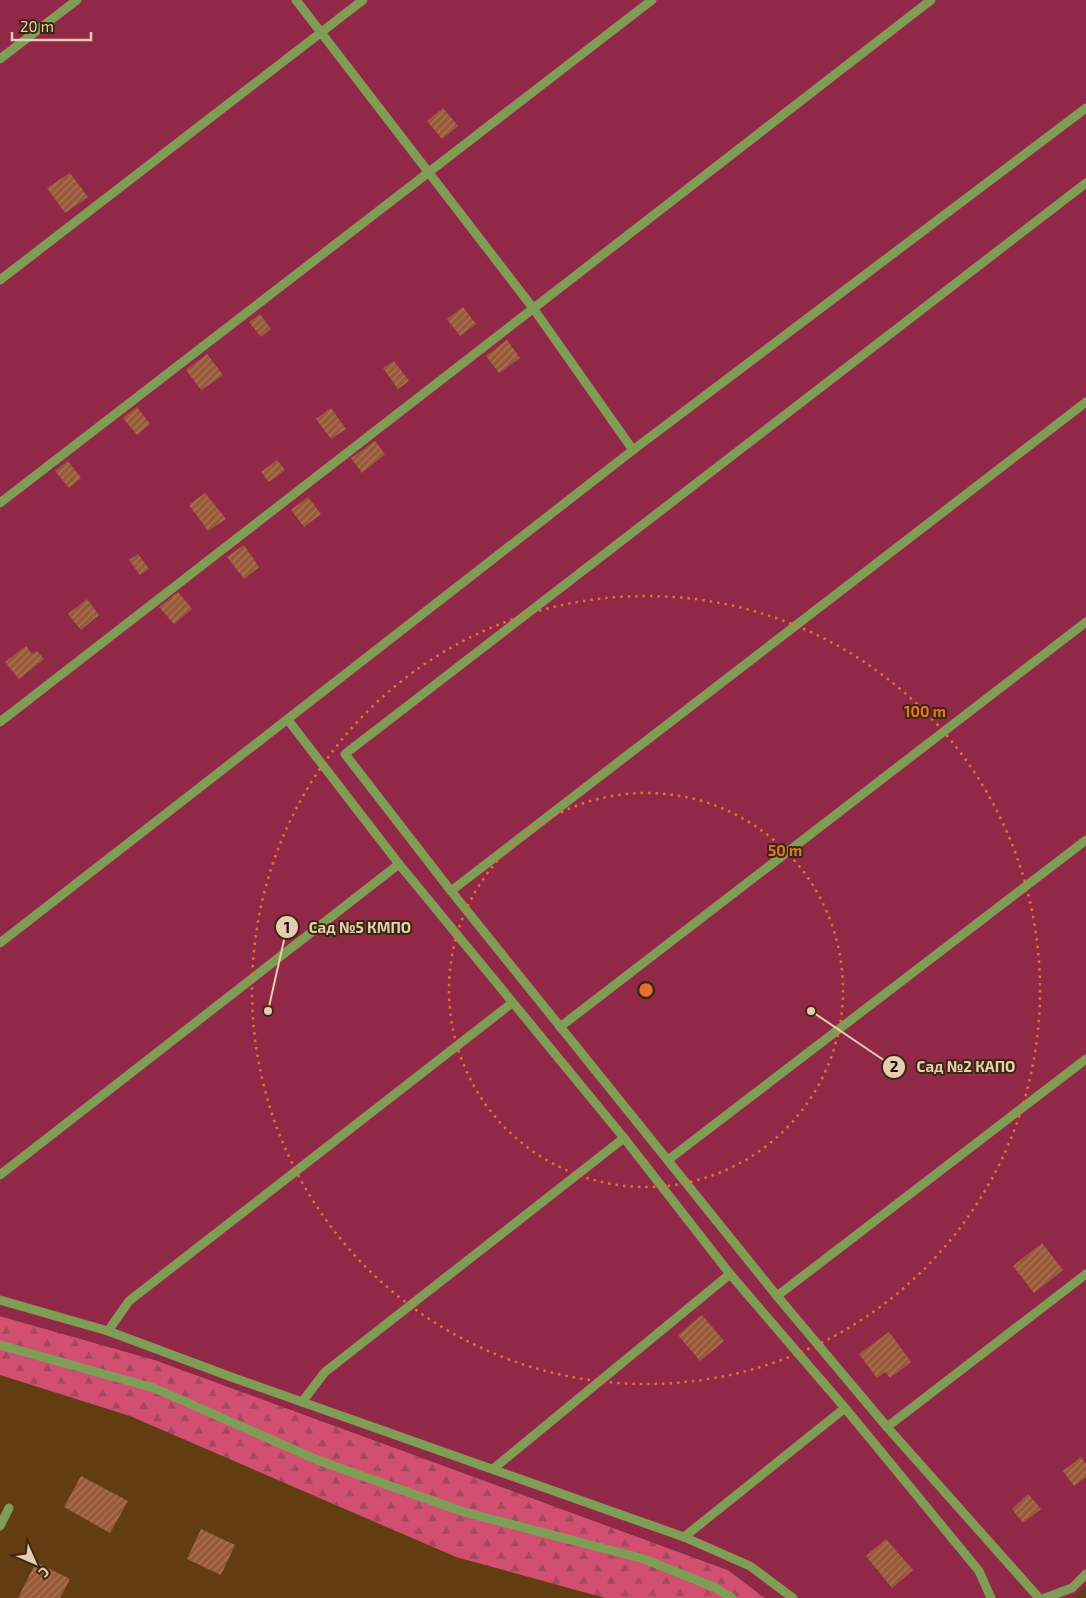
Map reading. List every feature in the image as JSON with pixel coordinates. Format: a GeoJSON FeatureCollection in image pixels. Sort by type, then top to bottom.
{"type":"FeatureCollection","features":[{"type":"Feature","properties":{"kind":"street"},"geometry":{"type":"LineString","coordinates":[[0,59],[77,0]]}},
{"type":"Feature","properties":{"kind":"street"},"geometry":{"type":"LineString","coordinates":[[296,0],[533,308],[633,450]]}},
{"type":"Feature","properties":{"kind":"street"},"geometry":{"type":"LineString","coordinates":[[0,280],[363,0]]}},
{"type":"Feature","properties":{"kind":"street"},"geometry":{"type":"LineString","coordinates":[[0,503],[429,174],[652,0]]}},
{"type":"Feature","properties":{"kind":"street"},"geometry":{"type":"LineString","coordinates":[[0,722],[931,0]]}},
{"type":"Feature","properties":{"kind":"street"},"geometry":{"type":"LineString","coordinates":[[0,943],[633,450],[1086,108]]}},
{"type":"Feature","properties":{"kind":"street"},"geometry":{"type":"LineString","coordinates":[[1038,1598],[776,1296],[451,891],[345,754],[1086,183]]}},
{"type":"Feature","properties":{"kind":"street"},"geometry":{"type":"LineString","coordinates":[[451,891],[1086,402]]}},
{"type":"Feature","properties":{"kind":"street"},"geometry":{"type":"LineString","coordinates":[[560,1027],[1086,622]]}},
{"type":"Feature","properties":{"kind":"street"},"geometry":{"type":"LineString","coordinates":[[288,720],[399,864],[624,1138],[730,1274],[845,1408],[979,1571],[991,1598]]}},
{"type":"Feature","properties":{"kind":"street"},"geometry":{"type":"LineString","coordinates":[[668,1160],[1086,840]]}},
{"type":"Feature","properties":{"kind":"street"},"geometry":{"type":"LineString","coordinates":[[0,1174],[399,864]]}},
{"type":"Feature","properties":{"kind":"street"},"geometry":{"type":"LineString","coordinates":[[108,1330],[129,1301],[512,1003]]}},
{"type":"Feature","properties":{"kind":"street"},"geometry":{"type":"LineString","coordinates":[[776,1296],[1086,1059]]}},
{"type":"Feature","properties":{"kind":"street"},"geometry":{"type":"LineString","coordinates":[[302,1402],[325,1372],[624,1138]]}},
{"type":"Feature","properties":{"kind":"street"},"geometry":{"type":"LineString","coordinates":[[493,1469],[730,1274]]}},
{"type":"Feature","properties":{"kind":"street"},"geometry":{"type":"LineString","coordinates":[[887,1426],[1086,1274]]}},
{"type":"Feature","properties":{"kind":"street"},"geometry":{"type":"LineString","coordinates":[[0,1300],[108,1330],[302,1402],[684,1537],[750,1566],[793,1598]]}},
{"type":"Feature","properties":{"kind":"street"},"geometry":{"type":"LineString","coordinates":[[0,1345],[154,1388],[320,1461],[464,1512],[644,1559],[716,1588],[732,1598]]}},
{"type":"Feature","properties":{"kind":"street"},"geometry":{"type":"LineString","coordinates":[[684,1537],[845,1408]]}},
{"type":"Feature","properties":{"kind":"street"},"geometry":{"type":"LineString","coordinates":[[0,1526],[9,1508]]}},
{"type":"Feature","properties":{"kind":"street"},"geometry":{"type":"LineString","coordinates":[[1045,1598],[1072,1588],[1086,1574]]}},
{"type":"Feature","properties":{"kind":"green space"},"geometry":{"type":"Polygon","coordinates":[[[0,1316],[155,1360],[728,1570],[765,1598],[605,1598],[456,1557],[130,1416],[0,1375],[0,1316]]]}},
{"type":"Feature","properties":{"kind":"shaded area"},"geometry":{"type":"Polygon","coordinates":[[[0,0],[1086,0],[1086,1586],[1073,1598],[765,1598],[728,1570],[155,1360],[0,1316],[0,0]]]}},
{"type":"Feature","properties":{"kind":"building"},"geometry":{"type":"Polygon","coordinates":[[[443,108],[458,126],[442,139],[427,121],[443,108]]]}},
{"type":"Feature","properties":{"kind":"building"},"geometry":{"type":"Polygon","coordinates":[[[70,173],[88,197],[65,213],[47,188],[70,173]]]}},
{"type":"Feature","properties":{"kind":"building"},"geometry":{"type":"Polygon","coordinates":[[[463,307],[476,324],[460,336],[447,319],[463,307]]]}},
{"type":"Feature","properties":{"kind":"building"},"geometry":{"type":"Polygon","coordinates":[[[260,314],[271,329],[261,337],[249,322],[260,314]]]}},
{"type":"Feature","properties":{"kind":"building"},"geometry":{"type":"Polygon","coordinates":[[[507,340],[520,358],[499,373],[486,356],[507,340]]]}},
{"type":"Feature","properties":{"kind":"building"},"geometry":{"type":"Polygon","coordinates":[[[207,354],[223,375],[201,390],[186,370],[207,354]]]}},
{"type":"Feature","properties":{"kind":"building"},"geometry":{"type":"Polygon","coordinates":[[[394,361],[409,381],[398,389],[383,368],[394,361]]]}},
{"type":"Feature","properties":{"kind":"building"},"geometry":{"type":"Polygon","coordinates":[[[137,407],[150,424],[137,435],[123,418],[137,407]]]}},
{"type":"Feature","properties":{"kind":"building"},"geometry":{"type":"Polygon","coordinates":[[[331,408],[346,429],[331,439],[316,419],[331,408]]]}},
{"type":"Feature","properties":{"kind":"building"},"geometry":{"type":"Polygon","coordinates":[[[375,441],[385,454],[362,473],[351,458],[375,441]]]}},
{"type":"Feature","properties":{"kind":"building"},"geometry":{"type":"Polygon","coordinates":[[[277,460],[285,470],[269,482],[261,472],[277,460]]]}},
{"type":"Feature","properties":{"kind":"building"},"geometry":{"type":"Polygon","coordinates":[[[68,461],[81,478],[69,488],[55,471],[68,461]]]}},
{"type":"Feature","properties":{"kind":"building"},"geometry":{"type":"Polygon","coordinates":[[[205,493],[226,519],[208,531],[189,505],[205,493]]]}},
{"type":"Feature","properties":{"kind":"building"},"geometry":{"type":"Polygon","coordinates":[[[308,497],[321,514],[304,527],[291,510],[308,497]]]}},
{"type":"Feature","properties":{"kind":"building"},"geometry":{"type":"Polygon","coordinates":[[[244,545],[259,567],[244,579],[227,557],[244,545]]]}},
{"type":"Feature","properties":{"kind":"building"},"geometry":{"type":"Polygon","coordinates":[[[138,554],[149,569],[140,575],[129,560],[138,554]]]}},
{"type":"Feature","properties":{"kind":"building"},"geometry":{"type":"Polygon","coordinates":[[[178,592],[192,609],[174,624],[159,607],[178,592]]]}},
{"type":"Feature","properties":{"kind":"building"},"geometry":{"type":"Polygon","coordinates":[[[87,599],[99,615],[81,630],[68,614],[87,599]]]}},
{"type":"Feature","properties":{"kind":"building"},"geometry":{"type":"Polygon","coordinates":[[[26,646],[32,654],[37,651],[44,659],[19,679],[5,662],[26,646]]]}},
{"type":"Feature","properties":{"kind":"building"},"geometry":{"type":"Polygon","coordinates":[[[1042,1243],[1063,1270],[1034,1293],[1013,1266],[1042,1243]]]}},
{"type":"Feature","properties":{"kind":"building"},"geometry":{"type":"Polygon","coordinates":[[[702,1315],[724,1341],[700,1361],[678,1335],[702,1315]]]}},
{"type":"Feature","properties":{"kind":"building"},"geometry":{"type":"Polygon","coordinates":[[[889,1332],[911,1362],[890,1378],[885,1372],[877,1378],[859,1354],[889,1332]]]}},
{"type":"Feature","properties":{"kind":"building"},"geometry":{"type":"Polygon","coordinates":[[[1081,1457],[1086,1464],[1086,1477],[1074,1486],[1063,1471],[1081,1457]]]}},
{"type":"Feature","properties":{"kind":"building"},"geometry":{"type":"Polygon","coordinates":[[[81,1476],[128,1501],[110,1533],[64,1507],[81,1476]]]}},
{"type":"Feature","properties":{"kind":"building"},"geometry":{"type":"Polygon","coordinates":[[[1028,1494],[1041,1509],[1023,1523],[1012,1509],[1028,1494]]]}},
{"type":"Feature","properties":{"kind":"building"},"geometry":{"type":"Polygon","coordinates":[[[201,1529],[235,1545],[221,1575],[187,1559],[201,1529]]]}},
{"type":"Feature","properties":{"kind":"building"},"geometry":{"type":"Polygon","coordinates":[[[886,1539],[913,1570],[892,1588],[866,1556],[886,1539]]]}},
{"type":"Feature","properties":{"kind":"building"},"geometry":{"type":"Polygon","coordinates":[[[36,1562],[70,1579],[60,1598],[18,1598],[36,1562]]]}},
{"type":"Feature","properties":{"kind":"place","name":"Сад №5 КМПО"},"geometry":{"type":"Point","coordinates":[268,1011]}},
{"type":"Feature","properties":{"kind":"place","name":"Сад №2 КАПО"},"geometry":{"type":"Point","coordinates":[811,1011]}}]}
